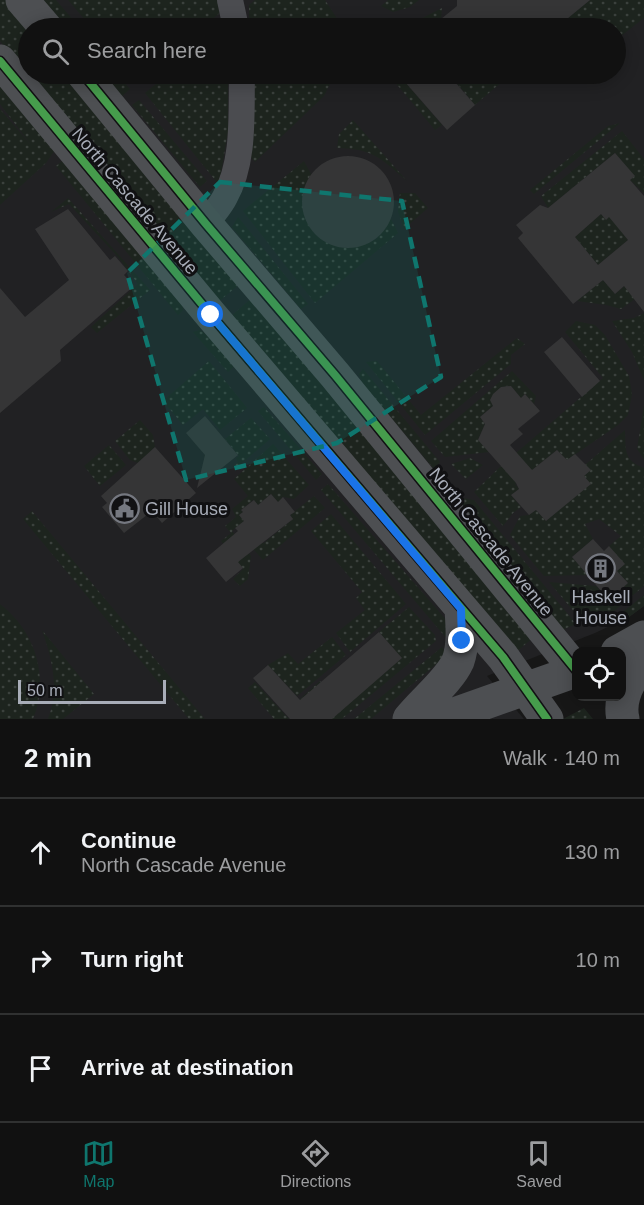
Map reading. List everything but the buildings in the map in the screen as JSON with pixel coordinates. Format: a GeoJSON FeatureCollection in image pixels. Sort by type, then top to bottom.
{"type":"FeatureCollection","features":[{"type":"Feature","properties":{"kind":"main road"},"geometry":{"type":"LineString","coordinates":[[22,0],[37,18]]}},
{"type":"Feature","properties":{"kind":"main road","name":"North Cascade Avenue"},"geometry":{"type":"LineString","coordinates":[[0,61],[18,83]]}},
{"type":"Feature","properties":{"kind":"main road","name":"North Cascade Avenue"},"geometry":{"type":"LineString","coordinates":[[19,84],[211,315],[502,657],[547,719]]}},
{"type":"Feature","properties":{"kind":"main road","name":"North Cascade Avenue"},"geometry":{"type":"LineString","coordinates":[[91,84],[206,224],[335,375],[572,665]]}},
{"type":"Feature","properties":{"kind":"main road"},"geometry":{"type":"LineString","coordinates":[[409,719],[453,671],[462,641],[461,609]]}},
{"type":"Feature","properties":{"kind":"main road"},"geometry":{"type":"LineString","coordinates":[[625,647],[644,637]]}},
{"type":"Feature","properties":{"kind":"main road"},"geometry":{"type":"LineString","coordinates":[[623,719],[621,703],[625,692],[644,662]]}},
{"type":"Feature","properties":{"kind":"main road"},"geometry":{"type":"LineString","coordinates":[[440,719],[572,672]]}},
{"type":"Feature","properties":{"kind":"main road"},"geometry":{"type":"LineString","coordinates":[[603,701],[617,719]]}},
{"type":"Feature","properties":{"kind":"lane"},"geometry":{"type":"LineString","coordinates":[[230,0],[234,18]]}},
{"type":"Feature","properties":{"kind":"lane"},"geometry":{"type":"LineString","coordinates":[[206,224],[225,196],[236,167],[240,145],[242,84]]}},
{"type":"Feature","properties":{"kind":"highlighted area"},"geometry":{"type":"Polygon","coordinates":[[[220,182],[402,201],[441,377],[337,443],[186,480],[127,273],[220,182]]]}},
{"type":"Feature","properties":{"kind":"shaded area"},"geometry":{"type":"Polygon","coordinates":[[[0,0],[644,0],[644,606],[629,617],[595,633],[487,676],[524,719],[0,719],[0,0]]]}},
{"type":"Feature","properties":{"kind":"shaded area"},"geometry":{"type":"Polygon","coordinates":[[[0,0],[6,0],[20,18],[18,18],[18,63],[0,41],[0,0]]]}},
{"type":"Feature","properties":{"kind":"shaded area"},"geometry":{"type":"Polygon","coordinates":[[[40,0],[56,0],[71,18],[55,18],[40,0]]]}},
{"type":"Feature","properties":{"kind":"shaded area"},"geometry":{"type":"Polygon","coordinates":[[[68,0],[219,0],[221,12],[214,18],[83,18],[68,0]]]}},
{"type":"Feature","properties":{"kind":"shaded area"},"geometry":{"type":"Polygon","coordinates":[[[255,0],[325,0],[337,18],[249,18],[249,5],[255,0]]]}},
{"type":"Feature","properties":{"kind":"shaded area"},"geometry":{"type":"Polygon","coordinates":[[[388,0],[419,0],[410,7],[393,12],[381,6],[388,0]]]}},
{"type":"Feature","properties":{"kind":"shaded area"},"geometry":{"type":"Polygon","coordinates":[[[590,0],[644,0],[644,18],[626,32],[626,18],[568,18],[590,0]]]}},
{"type":"Feature","properties":{"kind":"shaded area"},"geometry":{"type":"Polygon","coordinates":[[[442,8],[441,18],[422,18],[442,8]]]}},
{"type":"Feature","properties":{"kind":"shaded area"},"geometry":{"type":"Polygon","coordinates":[[[0,83],[55,150],[46,163],[0,205],[0,109],[31,145],[0,104],[0,83]]]}},
{"type":"Feature","properties":{"kind":"shaded area"},"geometry":{"type":"Polygon","coordinates":[[[36,84],[75,84],[241,283],[217,303],[36,84]]]}},
{"type":"Feature","properties":{"kind":"shaded area"},"geometry":{"type":"Polygon","coordinates":[[[110,84],[126,84],[130,89],[121,97],[110,84]]]}},
{"type":"Feature","properties":{"kind":"shaded area"},"geometry":{"type":"Polygon","coordinates":[[[156,84],[228,84],[228,131],[219,185],[145,93],[156,84]]]}},
{"type":"Feature","properties":{"kind":"shaded area"},"geometry":{"type":"Polygon","coordinates":[[[253,84],[330,84],[324,96],[255,162],[249,155],[253,84]]]}},
{"type":"Feature","properties":{"kind":"shaded area"},"geometry":{"type":"Polygon","coordinates":[[[396,84],[407,84],[442,125],[435,130],[396,84]]]}},
{"type":"Feature","properties":{"kind":"shaded area"},"geometry":{"type":"Polygon","coordinates":[[[457,84],[499,84],[475,105],[457,84]]]}},
{"type":"Feature","properties":{"kind":"shaded area"},"geometry":{"type":"Polygon","coordinates":[[[139,100],[207,181],[200,187],[132,105],[139,100]]]}},
{"type":"Feature","properties":{"kind":"shaded area"},"geometry":{"type":"Polygon","coordinates":[[[353,120],[407,181],[376,156],[360,150],[337,148],[339,134],[353,120]]]}},
{"type":"Feature","properties":{"kind":"shaded area"},"geometry":{"type":"Polygon","coordinates":[[[620,123],[534,194],[530,190],[608,126],[620,123]]]}},
{"type":"Feature","properties":{"kind":"shaded area"},"geometry":{"type":"Polygon","coordinates":[[[622,131],[644,159],[644,193],[630,180],[634,176],[615,153],[548,208],[541,196],[622,131]]]}},
{"type":"Feature","properties":{"kind":"shaded area"},"geometry":{"type":"Polygon","coordinates":[[[63,160],[182,302],[183,310],[178,315],[56,166],[63,160]]]}},
{"type":"Feature","properties":{"kind":"shaded area"},"geometry":{"type":"Polygon","coordinates":[[[304,161],[311,174],[303,201],[305,214],[309,226],[316,235],[340,246],[361,245],[377,238],[391,219],[398,233],[315,303],[243,211],[304,161]]]}},
{"type":"Feature","properties":{"kind":"shaded area"},"geometry":{"type":"Polygon","coordinates":[[[400,193],[415,193],[428,208],[404,229],[398,211],[400,193]]]}},
{"type":"Feature","properties":{"kind":"shaded area"},"geometry":{"type":"Polygon","coordinates":[[[68,198],[150,290],[97,333],[91,327],[138,284],[118,257],[69,204],[51,212],[68,198]]]}},
{"type":"Feature","properties":{"kind":"shaded area"},"geometry":{"type":"Polygon","coordinates":[[[631,199],[624,235],[628,240],[598,265],[575,237],[601,214],[606,219],[631,199]]]}},
{"type":"Feature","properties":{"kind":"shaded area"},"geometry":{"type":"Polygon","coordinates":[[[238,217],[308,304],[301,309],[232,227],[238,217]]]}},
{"type":"Feature","properties":{"kind":"shaded area"},"geometry":{"type":"Polygon","coordinates":[[[643,271],[635,299],[621,309],[577,301],[603,280],[615,294],[643,271]]]}},
{"type":"Feature","properties":{"kind":"shaded area"},"geometry":{"type":"Polygon","coordinates":[[[252,298],[535,636],[513,655],[230,317],[252,298]]]}},
{"type":"Feature","properties":{"kind":"shaded area"},"geometry":{"type":"Polygon","coordinates":[[[644,313],[644,380],[632,352],[612,321],[634,318],[644,313]]]}},
{"type":"Feature","properties":{"kind":"shaded area"},"geometry":{"type":"Polygon","coordinates":[[[576,321],[595,325],[605,335],[629,376],[632,394],[628,415],[618,425],[567,460],[557,450],[515,484],[519,489],[511,495],[521,507],[503,526],[474,492],[603,378],[565,332],[576,321]]]}},
{"type":"Feature","properties":{"kind":"shaded area"},"geometry":{"type":"Polygon","coordinates":[[[200,330],[234,366],[228,372],[193,332],[200,330]]]}},
{"type":"Feature","properties":{"kind":"shaded area"},"geometry":{"type":"Polygon","coordinates":[[[517,338],[525,344],[511,355],[511,364],[425,435],[366,362],[377,361],[421,415],[517,338]]]}},
{"type":"Feature","properties":{"kind":"shaded area"},"geometry":{"type":"Polygon","coordinates":[[[209,361],[247,408],[220,430],[203,409],[183,425],[163,401],[209,361]]]}},
{"type":"Feature","properties":{"kind":"shaded area"},"geometry":{"type":"Polygon","coordinates":[[[363,369],[440,462],[434,469],[363,384],[359,374],[363,369]]]}},
{"type":"Feature","properties":{"kind":"shaded area"},"geometry":{"type":"Polygon","coordinates":[[[512,371],[536,396],[534,404],[525,394],[521,398],[511,386],[498,390],[491,400],[493,406],[480,417],[485,424],[478,439],[489,452],[445,457],[431,441],[512,371]]]}},
{"type":"Feature","properties":{"kind":"shaded area"},"geometry":{"type":"Polygon","coordinates":[[[644,405],[644,459],[637,449],[644,405]]]}},
{"type":"Feature","properties":{"kind":"shaded area"},"geometry":{"type":"Polygon","coordinates":[[[264,407],[322,474],[316,480],[258,411],[264,407]]]}},
{"type":"Feature","properties":{"kind":"shaded area"},"geometry":{"type":"Polygon","coordinates":[[[251,418],[270,439],[236,468],[234,466],[238,462],[236,458],[239,456],[225,439],[251,418]]]}},
{"type":"Feature","properties":{"kind":"shaded area"},"geometry":{"type":"Polygon","coordinates":[[[140,420],[153,435],[155,447],[138,463],[130,460],[115,441],[140,420]]]}},
{"type":"Feature","properties":{"kind":"shaded area"},"geometry":{"type":"Polygon","coordinates":[[[625,430],[629,458],[644,468],[644,586],[600,623],[581,620],[549,582],[596,586],[602,592],[608,587],[615,595],[628,583],[617,571],[624,564],[609,546],[621,536],[599,519],[585,524],[593,539],[572,557],[588,575],[544,576],[510,535],[520,516],[529,515],[536,510],[546,521],[590,484],[584,476],[590,470],[585,465],[625,430]]]}},
{"type":"Feature","properties":{"kind":"shaded area"},"geometry":{"type":"Polygon","coordinates":[[[273,444],[309,485],[294,499],[283,497],[278,502],[271,494],[258,505],[253,500],[241,510],[243,512],[239,515],[244,521],[232,531],[251,556],[248,579],[240,586],[233,579],[243,569],[221,541],[231,533],[225,526],[236,517],[232,509],[248,496],[234,479],[273,444]]]}},
{"type":"Feature","properties":{"kind":"shaded area"},"geometry":{"type":"Polygon","coordinates":[[[109,445],[126,465],[100,486],[84,466],[109,445]]]}},
{"type":"Feature","properties":{"kind":"shaded area"},"geometry":{"type":"Polygon","coordinates":[[[470,458],[483,465],[466,479],[451,464],[470,458]]]}},
{"type":"Feature","properties":{"kind":"shaded area"},"geometry":{"type":"Polygon","coordinates":[[[328,484],[449,623],[453,646],[321,490],[328,484]]]}},
{"type":"Feature","properties":{"kind":"shaded area"},"geometry":{"type":"Polygon","coordinates":[[[314,496],[325,508],[263,560],[253,549],[293,519],[290,515],[314,496]]]}},
{"type":"Feature","properties":{"kind":"shaded area"},"geometry":{"type":"Polygon","coordinates":[[[463,498],[474,500],[576,624],[562,630],[463,507],[463,498]]]}},
{"type":"Feature","properties":{"kind":"shaded area"},"geometry":{"type":"Polygon","coordinates":[[[32,511],[205,719],[189,719],[23,519],[32,511]]]}},
{"type":"Feature","properties":{"kind":"shaded area"},"geometry":{"type":"Polygon","coordinates":[[[331,514],[406,604],[350,652],[336,633],[365,610],[356,598],[362,592],[311,531],[331,514]]]}},
{"type":"Feature","properties":{"kind":"shaded area"},"geometry":{"type":"Polygon","coordinates":[[[644,595],[644,606],[629,617],[613,620],[644,595]]]}},
{"type":"Feature","properties":{"kind":"shaded area"},"geometry":{"type":"Polygon","coordinates":[[[0,604],[22,627],[36,656],[40,687],[33,719],[0,719],[0,604]]]}},
{"type":"Feature","properties":{"kind":"shaded area"},"geometry":{"type":"Polygon","coordinates":[[[409,607],[435,635],[436,641],[342,719],[316,719],[299,700],[320,681],[344,708],[401,658],[379,632],[409,607]]]}},
{"type":"Feature","properties":{"kind":"shaded area"},"geometry":{"type":"Polygon","coordinates":[[[42,630],[94,694],[63,719],[48,719],[54,697],[54,685],[49,652],[42,630]]]}},
{"type":"Feature","properties":{"kind":"shaded area"},"geometry":{"type":"Polygon","coordinates":[[[332,637],[346,655],[297,696],[268,665],[288,653],[298,664],[332,637]]]}},
{"type":"Feature","properties":{"kind":"shaded area"},"geometry":{"type":"Polygon","coordinates":[[[442,647],[447,655],[371,719],[354,719],[442,647]]]}},
{"type":"Feature","properties":{"kind":"shaded area"},"geometry":{"type":"Polygon","coordinates":[[[255,682],[289,719],[274,719],[248,688],[255,682]]]}},
{"type":"Feature","properties":{"kind":"shaded area"},"geometry":{"type":"Polygon","coordinates":[[[584,708],[593,719],[563,719],[584,708]]]}},
{"type":"Feature","properties":{"kind":"cycle path"},"geometry":{"type":"LineString","coordinates":[[0,61],[18,83]]}},
{"type":"Feature","properties":{"kind":"cycle path"},"geometry":{"type":"LineString","coordinates":[[19,84],[211,315],[503,657],[547,719]]}},
{"type":"Feature","properties":{"kind":"cycle path"},"geometry":{"type":"LineString","coordinates":[[91,84],[206,224],[335,375],[572,665]]}},
{"type":"Feature","properties":{"kind":"place","name":"Gill House"},"geometry":{"type":"Point","coordinates":[124,509]}},
{"type":"Feature","properties":{"kind":"place","name":"Haskell House"},"geometry":{"type":"Point","coordinates":[601,568]}},
{"type":"Feature","properties":{"kind":"route"},"geometry":{"type":"LineString","coordinates":[[211,315],[461,609],[462,641]]}}]}
